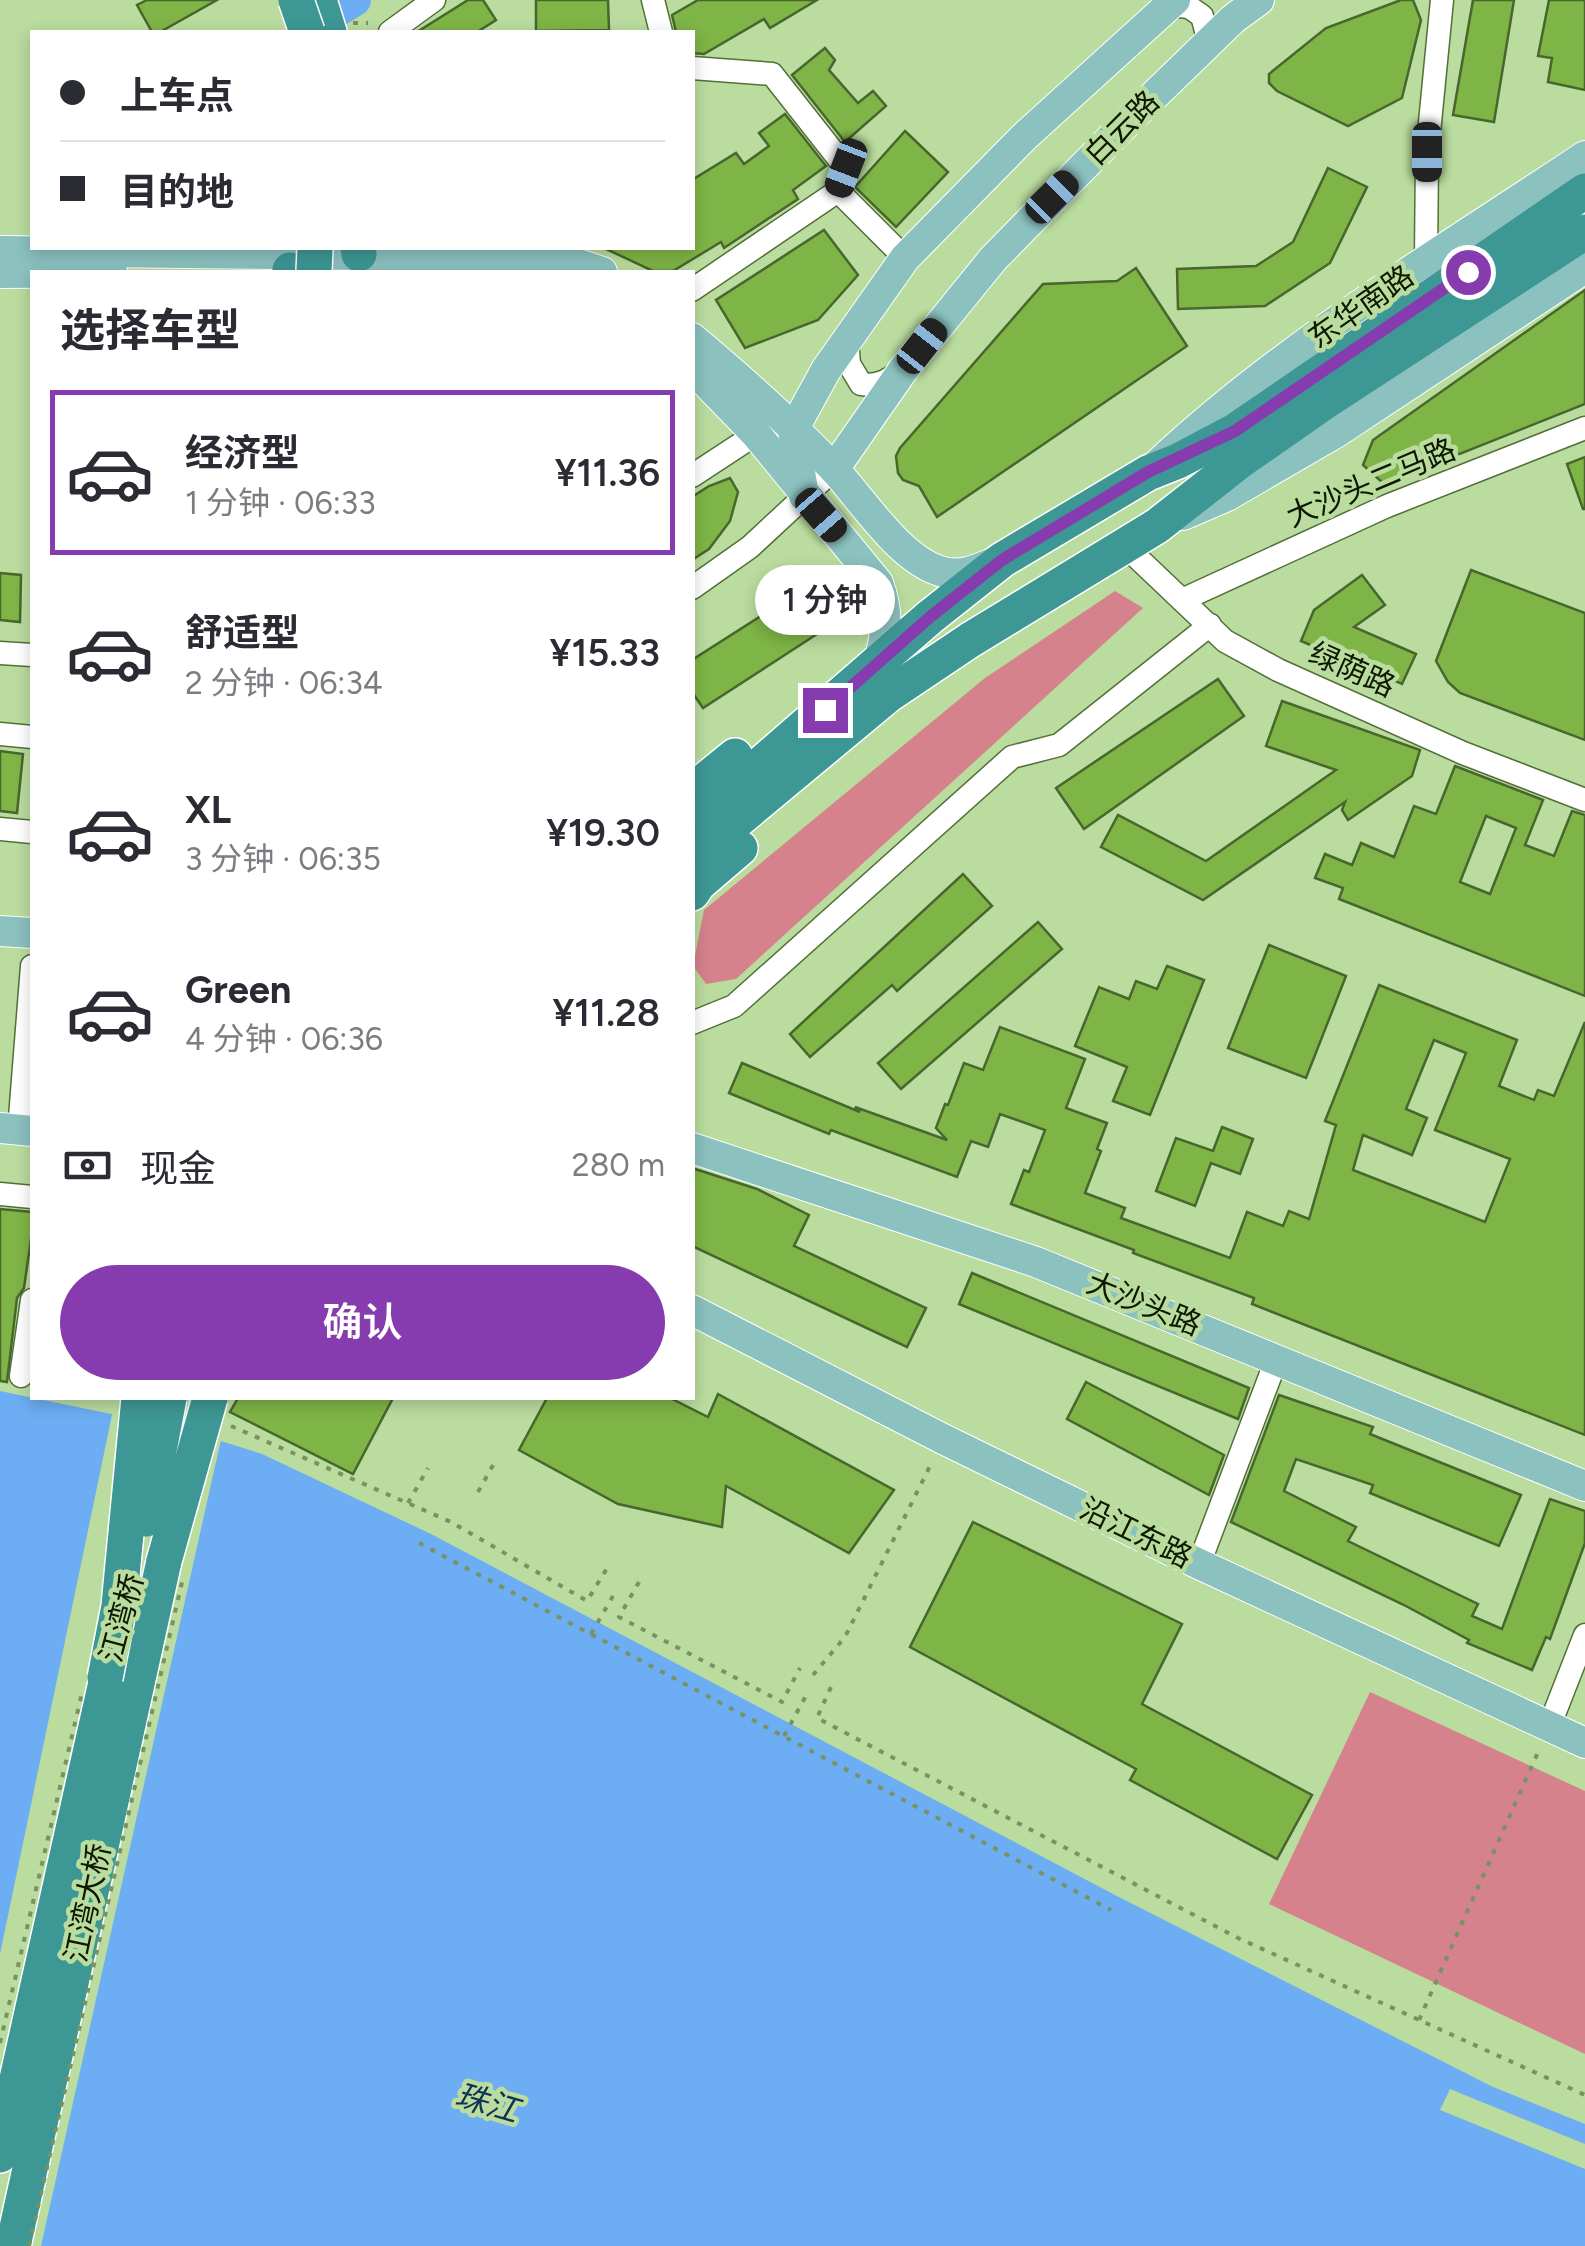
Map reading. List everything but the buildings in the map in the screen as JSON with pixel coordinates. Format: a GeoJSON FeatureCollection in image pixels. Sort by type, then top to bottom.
{"type":"FeatureCollection","features":[{"type":"Feature","properties":{"kind":"highway"},"geometry":{"type":"LineString","coordinates":[[293,0],[298,30]]}},
{"type":"Feature","properties":{"kind":"highway"},"geometry":{"type":"LineString","coordinates":[[293,0],[305,30]]}},
{"type":"Feature","properties":{"kind":"highway"},"geometry":{"type":"LineString","coordinates":[[319,0],[328,30]]}},
{"type":"Feature","properties":{"kind":"highway"},"geometry":{"type":"LineString","coordinates":[[695,880],[888,695],[1158,526],[1475,285],[1585,191]]}},
{"type":"Feature","properties":{"kind":"highway"},"geometry":{"type":"LineString","coordinates":[[695,790],[817,688],[882,651],[1002,560],[1148,472],[1235,431],[1475,285],[1585,232]]}},
{"type":"Feature","properties":{"kind":"highway"},"geometry":{"type":"LineString","coordinates":[[695,821],[882,651]]}},
{"type":"Feature","properties":{"kind":"highway"},"geometry":{"type":"LineString","coordinates":[[94,1686],[119,1606],[139,1400]]}},
{"type":"Feature","properties":{"kind":"highway"},"geometry":{"type":"LineString","coordinates":[[163,1562],[170,1400]]}},
{"type":"Feature","properties":{"kind":"highway"},"geometry":{"type":"LineString","coordinates":[[163,1562],[193,1400]]}},
{"type":"Feature","properties":{"kind":"highway"},"geometry":{"type":"LineString","coordinates":[[163,1562],[214,1410]]}},
{"type":"Feature","properties":{"kind":"highway","name":"江湾桥"},"geometry":{"type":"LineString","coordinates":[[94,1686],[163,1562]]}},
{"type":"Feature","properties":{"kind":"highway","name":"江湾大桥"},"geometry":{"type":"LineString","coordinates":[[13,2246],[163,1562]]}},
{"type":"Feature","properties":{"kind":"highway","name":"江湾大桥"},"geometry":{"type":"LineString","coordinates":[[0,2156],[94,1686]]}},
{"type":"Feature","properties":{"kind":"main road","name":"白云路"},"geometry":{"type":"LineString","coordinates":[[834,469],[902,370],[993,259],[1209,42],[1259,0]]}},
{"type":"Feature","properties":{"kind":"main road","name":"白云路"},"geometry":{"type":"LineString","coordinates":[[793,430],[847,339],[904,258],[1024,137],[1172,3]]}},
{"type":"Feature","properties":{"kind":"main road","name":"东华南路"},"geometry":{"type":"LineString","coordinates":[[1148,472],[1236,395],[1426,261],[1585,156]]}},
{"type":"Feature","properties":{"kind":"main road"},"geometry":{"type":"LineString","coordinates":[[0,250],[82,265]]}},
{"type":"Feature","properties":{"kind":"main road"},"geometry":{"type":"LineString","coordinates":[[31,270],[82,265],[294,262],[372,251],[540,257],[596,270]]}},
{"type":"Feature","properties":{"kind":"main road"},"geometry":{"type":"LineString","coordinates":[[1158,526],[1227,496],[1337,432],[1585,268]]}},
{"type":"Feature","properties":{"kind":"main road"},"geometry":{"type":"LineString","coordinates":[[0,273],[30,270]]}},
{"type":"Feature","properties":{"kind":"main road"},"geometry":{"type":"LineString","coordinates":[[695,341],[834,469],[888,532],[926,564],[958,574],[1002,560]]}},
{"type":"Feature","properties":{"kind":"main road"},"geometry":{"type":"LineString","coordinates":[[695,371],[756,434],[878,583],[885,601],[882,651]]}},
{"type":"Feature","properties":{"kind":"main road"},"geometry":{"type":"LineString","coordinates":[[793,430],[804,496]]}},
{"type":"Feature","properties":{"kind":"main road"},"geometry":{"type":"LineString","coordinates":[[0,931],[30,933]]}},
{"type":"Feature","properties":{"kind":"main road","name":"大沙头路"},"geometry":{"type":"LineString","coordinates":[[695,1149],[1036,1262],[1585,1486]]}},
{"type":"Feature","properties":{"kind":"main road","name":"沿江东路"},"geometry":{"type":"LineString","coordinates":[[695,1311],[1198,1564],[1585,1744]]}},
{"type":"Feature","properties":{"kind":"street"},"geometry":{"type":"LineString","coordinates":[[393,30],[434,0]]}},
{"type":"Feature","properties":{"kind":"street"},"geometry":{"type":"LineString","coordinates":[[652,0],[660,30]]}},
{"type":"Feature","properties":{"kind":"street"},"geometry":{"type":"LineString","coordinates":[[1426,261],[1427,152],[1442,0]]}},
{"type":"Feature","properties":{"kind":"street"},"geometry":{"type":"LineString","coordinates":[[1172,3],[1202,16],[1209,42]]}},
{"type":"Feature","properties":{"kind":"street"},"geometry":{"type":"LineString","coordinates":[[695,68],[772,74],[846,168],[838,192],[695,288]]}},
{"type":"Feature","properties":{"kind":"street"},"geometry":{"type":"LineString","coordinates":[[838,192],[904,258]]}},
{"type":"Feature","properties":{"kind":"street"},"geometry":{"type":"LineString","coordinates":[[847,339],[849,364],[860,384],[883,383],[902,370]]}},
{"type":"Feature","properties":{"kind":"street","name":"大沙头二马路"},"geometry":{"type":"LineString","coordinates":[[1184,599],[1387,506],[1585,428]]}},
{"type":"Feature","properties":{"kind":"street"},"geometry":{"type":"LineString","coordinates":[[695,474],[756,434]]}},
{"type":"Feature","properties":{"kind":"street","name":"白云路"},"geometry":{"type":"LineString","coordinates":[[695,586],[750,547],[834,469]]}},
{"type":"Feature","properties":{"kind":"street","name":"绿荫路"},"geometry":{"type":"LineString","coordinates":[[1125,546],[1225,640],[1278,670],[1462,753],[1585,800]]}},
{"type":"Feature","properties":{"kind":"street"},"geometry":{"type":"LineString","coordinates":[[695,1022],[734,1006],[1012,757],[1058,745],[1210,625]]}},
{"type":"Feature","properties":{"kind":"street"},"geometry":{"type":"LineString","coordinates":[[0,652],[30,655]]}},
{"type":"Feature","properties":{"kind":"street"},"geometry":{"type":"LineString","coordinates":[[0,734],[30,737]]}},
{"type":"Feature","properties":{"kind":"street"},"geometry":{"type":"LineString","coordinates":[[0,829],[30,832]]}},
{"type":"Feature","properties":{"kind":"street"},"geometry":{"type":"LineString","coordinates":[[17,1129],[30,988]]}},
{"type":"Feature","properties":{"kind":"street"},"geometry":{"type":"LineString","coordinates":[[0,1194],[30,1197]]}},
{"type":"Feature","properties":{"kind":"street"},"geometry":{"type":"LineString","coordinates":[[21,1376],[30,1314]]}},
{"type":"Feature","properties":{"kind":"street"},"geometry":{"type":"LineString","coordinates":[[1198,1564],[1277,1358]]}},
{"type":"Feature","properties":{"kind":"street"},"geometry":{"type":"LineString","coordinates":[[1549,1727],[1585,1635]]}},
{"type":"Feature","properties":{"kind":"path"},"geometry":{"type":"LineString","coordinates":[[214,1410],[234,1427],[450,1522],[587,1601],[609,1565]]}},
{"type":"Feature","properties":{"kind":"path"},"geometry":{"type":"LineString","coordinates":[[813,1675],[845,1638],[943,1439]]}},
{"type":"Feature","properties":{"kind":"path"},"geometry":{"type":"LineString","coordinates":[[478,1492],[496,1458]]}},
{"type":"Feature","properties":{"kind":"path"},"geometry":{"type":"LineString","coordinates":[[408,1503],[428,1468]]}},
{"type":"Feature","properties":{"kind":"path"},"geometry":{"type":"LineString","coordinates":[[419,1543],[1112,1910]]}},
{"type":"Feature","properties":{"kind":"path"},"geometry":{"type":"LineString","coordinates":[[28,2246],[163,1562]]}},
{"type":"Feature","properties":{"kind":"path"},"geometry":{"type":"LineString","coordinates":[[639,1582],[619,1617],[782,1702],[800,1668]]}},
{"type":"Feature","properties":{"kind":"path"},"geometry":{"type":"LineString","coordinates":[[591,1634],[617,1589]]}},
{"type":"Feature","properties":{"kind":"path"},"geometry":{"type":"LineString","coordinates":[[0,2044],[94,1686]]}},
{"type":"Feature","properties":{"kind":"path"},"geometry":{"type":"LineString","coordinates":[[831,1686],[817,1718],[1238,1938],[1585,2095]]}},
{"type":"Feature","properties":{"kind":"path"},"geometry":{"type":"LineString","coordinates":[[784,1736],[808,1692]]}},
{"type":"Feature","properties":{"kind":"path"},"geometry":{"type":"LineString","coordinates":[[1419,2021],[1549,1727]]}},
{"type":"Feature","properties":{"kind":"shaded area"},"geometry":{"type":"Polygon","coordinates":[[[1115,591],[1143,608],[736,979],[706,984],[695,969],[704,910],[985,678],[1115,591]]]}},
{"type":"Feature","properties":{"kind":"shaded area"},"geometry":{"type":"Polygon","coordinates":[[[1370,1692],[1585,1791],[1585,2054],[1269,1904],[1370,1692]]]}},
{"type":"Feature","properties":{"kind":"water","name":"珠江"},"geometry":{"type":"Polygon","coordinates":[[[0,1391],[179,1428],[262,1454],[431,1534],[1113,1894],[1493,2087],[1585,2124],[1585,2246],[0,2246],[0,1391]]]}},
{"type":"Feature","properties":{"kind":"pier"},"geometry":{"type":"Polygon","coordinates":[[[113,1410],[222,1435],[41,2246],[0,2246],[0,1954],[113,1410]]]}},
{"type":"Feature","properties":{"kind":"pier"},"geometry":{"type":"Polygon","coordinates":[[[1450,2089],[1585,2144],[1585,2169],[1440,2110],[1450,2089]]]}},
{"type":"Feature","properties":{"kind":"waterway"},"geometry":{"type":"LineString","coordinates":[[306,30],[355,0]]}},
{"type":"Feature","properties":{"kind":"route"},"geometry":{"type":"LineString","coordinates":[[825,710],[930,617],[1002,560],[1148,472],[1235,431],[1468,272]]}}]}
